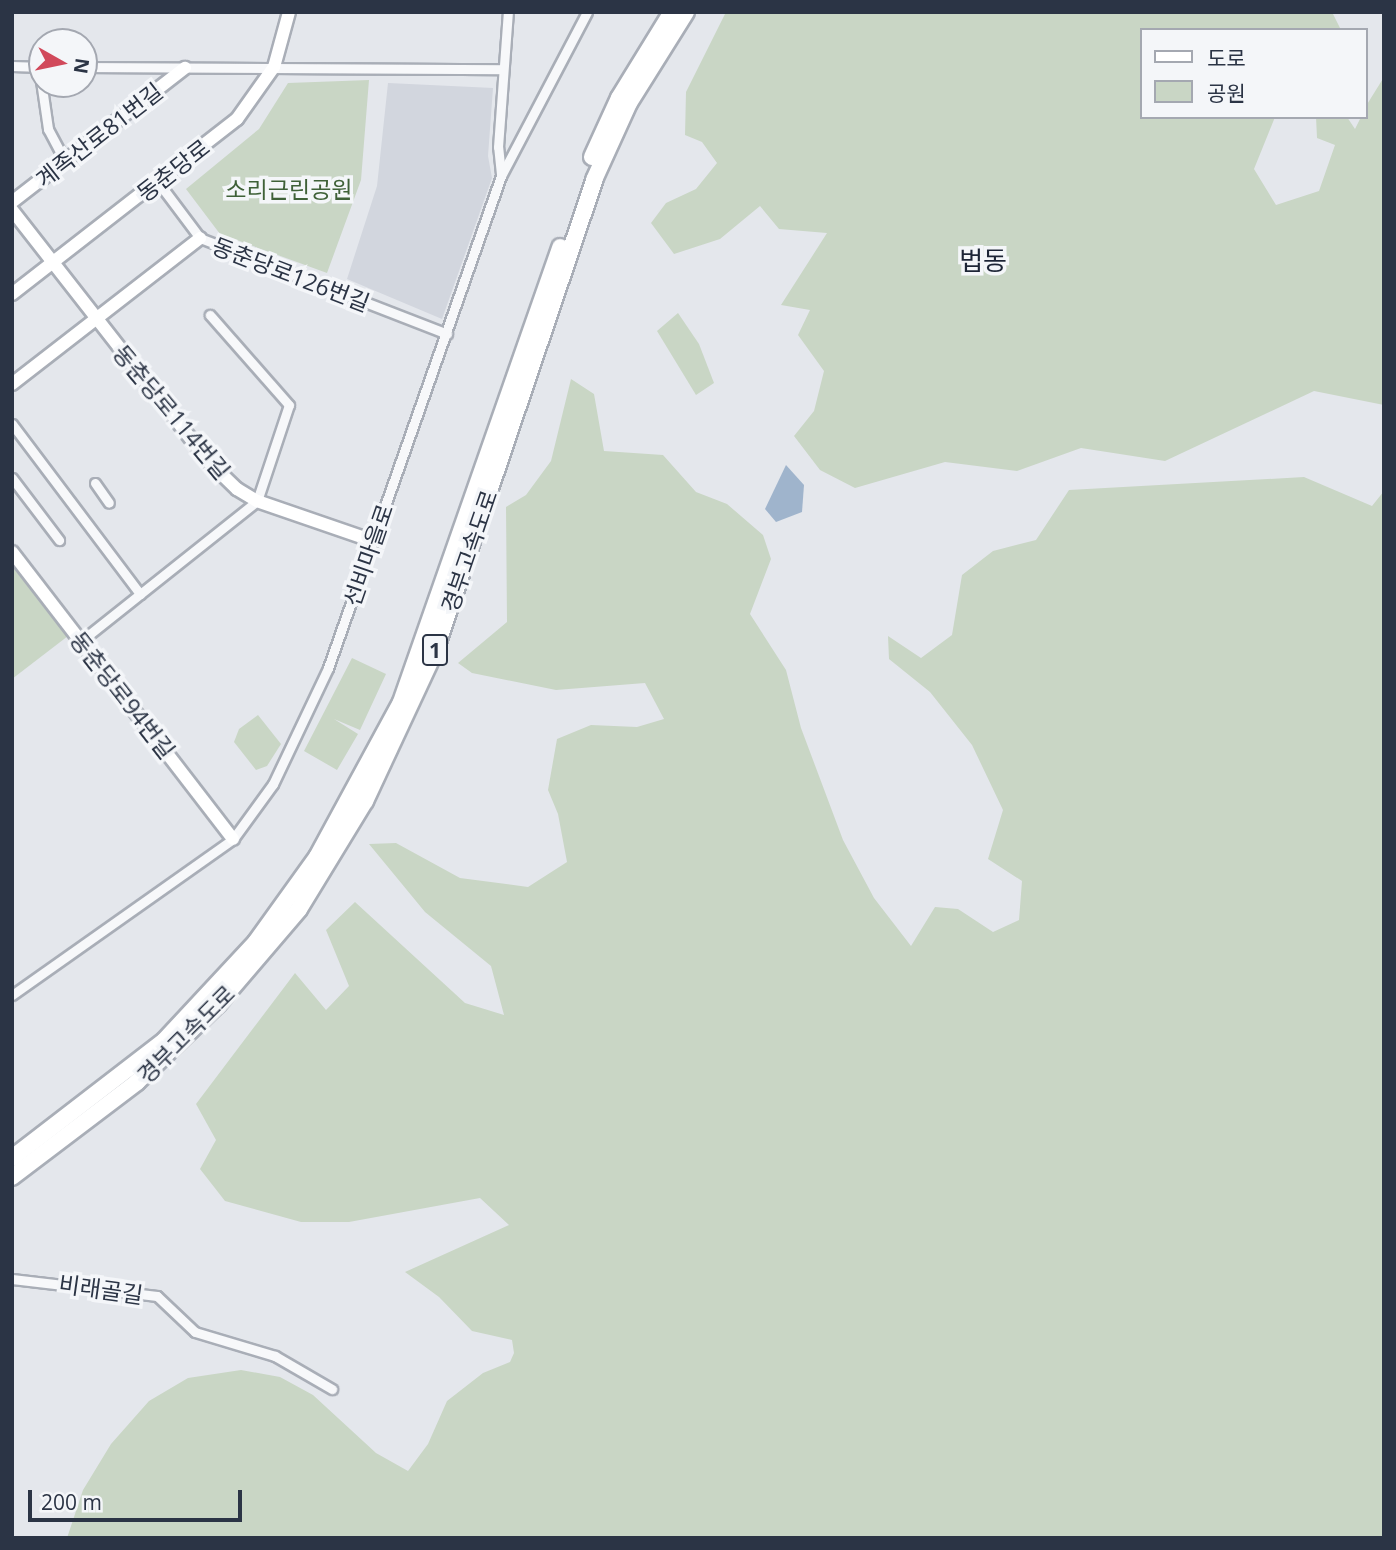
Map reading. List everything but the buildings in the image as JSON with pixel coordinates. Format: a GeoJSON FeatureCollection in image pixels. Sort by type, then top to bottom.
{"type":"FeatureCollection","features":[{"type":"Feature","properties":{"kind":"highway","name":"경부고속도로"},"geometry":{"type":"LineString","coordinates":[[12,1158],[118,1080],[199,1006],[286,903],[352,797],[401,702],[444,589],[584,178],[619,98],[672,12]]}},
{"type":"Feature","properties":{"kind":"highway","name":"경부고속도로"},"geometry":{"type":"LineString","coordinates":[[12,1177],[137,1082],[218,1004],[299,909],[365,801],[435,651],[594,180],[629,103],[686,12]]}},
{"type":"Feature","properties":{"kind":"main road","name":"동춘당로"},"geometry":{"type":"LineString","coordinates":[[12,294],[237,119],[274,67],[289,12]]}},
{"type":"Feature","properties":{"kind":"main road","name":"계족산로81번길"},"geometry":{"type":"LineString","coordinates":[[12,202],[185,68]]}},
{"type":"Feature","properties":{"kind":"main road","name":"동춘당로114번길"},"geometry":{"type":"LineString","coordinates":[[12,210],[209,463],[257,501],[373,541]]}},
{"type":"Feature","properties":{"kind":"main road"},"geometry":{"type":"LineString","coordinates":[[12,384],[200,238]]}},
{"type":"Feature","properties":{"kind":"main road","name":"동춘당로94번길"},"geometry":{"type":"LineString","coordinates":[[12,552],[233,839]]}},
{"type":"Feature","properties":{"kind":"street"},"geometry":{"type":"LineString","coordinates":[[501,176],[498,147],[508,12]]}},
{"type":"Feature","properties":{"kind":"street","name":"선비마을로"},"geometry":{"type":"LineString","coordinates":[[12,995],[233,839],[273,784],[311,710],[501,176],[587,12]]}},
{"type":"Feature","properties":{"kind":"street"},"geometry":{"type":"LineString","coordinates":[[98,67],[503,69]]}},
{"type":"Feature","properties":{"kind":"street"},"geometry":{"type":"LineString","coordinates":[[45,98],[48,128],[65,161]]}},
{"type":"Feature","properties":{"kind":"street","name":"동춘당로126번길"},"geometry":{"type":"LineString","coordinates":[[159,182],[200,238],[447,334]]}},
{"type":"Feature","properties":{"kind":"street"},"geometry":{"type":"LineString","coordinates":[[81,641],[257,501],[289,405],[210,315]]}},
{"type":"Feature","properties":{"kind":"street"},"geometry":{"type":"LineString","coordinates":[[12,424],[140,594]]}},
{"type":"Feature","properties":{"kind":"street"},"geometry":{"type":"LineString","coordinates":[[12,478],[60,540]]}},
{"type":"Feature","properties":{"kind":"street"},"geometry":{"type":"LineString","coordinates":[[95,483],[109,503]]}},
{"type":"Feature","properties":{"kind":"street","name":"비래골길"},"geometry":{"type":"LineString","coordinates":[[12,1279],[157,1296],[205,1338],[275,1356],[332,1389]]}},
{"type":"Feature","properties":{"kind":"shaded area"},"geometry":{"type":"Polygon","coordinates":[[[388,83],[493,88],[488,156],[492,178],[442,319],[347,279],[377,186],[388,83]]]}},
{"type":"Feature","properties":{"kind":"green space"},"geometry":{"type":"Polygon","coordinates":[[[726,12],[1332,12],[1340,28],[1140,28],[1140,119],[1274,119],[1254,169],[1276,205],[1319,191],[1335,145],[1317,138],[1316,119],[1348,119],[1355,129],[1360,119],[1368,119],[1368,103],[1384,77],[1384,405],[1314,391],[1165,461],[1081,448],[1017,471],[945,462],[855,488],[820,470],[794,436],[814,411],[824,371],[798,335],[810,310],[781,305],[827,233],[779,229],[760,206],[720,239],[674,254],[651,223],[666,203],[696,189],[717,163],[702,142],[685,135],[686,92],[726,12]]]}},
{"type":"Feature","properties":{"kind":"green space","name":"소리근린공원"},"geometry":{"type":"Polygon","coordinates":[[[369,80],[361,180],[327,273],[220,234],[186,189],[259,129],[288,83],[369,80]]]}},
{"type":"Feature","properties":{"kind":"green space"},"geometry":{"type":"Polygon","coordinates":[[[678,313],[699,344],[714,383],[696,395],[657,331],[678,313]]]}},
{"type":"Feature","properties":{"kind":"green space"},"geometry":{"type":"Polygon","coordinates":[[[571,379],[594,394],[604,451],[663,455],[696,492],[727,504],[763,535],[771,559],[750,614],[786,670],[801,728],[843,840],[874,898],[911,946],[935,907],[958,909],[993,932],[1019,920],[1022,881],[988,859],[1003,810],[972,745],[930,692],[889,659],[888,636],[921,658],[952,635],[962,575],[993,551],[1036,540],[1069,490],[1304,477],[1372,506],[1384,491],[1384,1538],[67,1538],[83,1490],[111,1444],[149,1401],[188,1378],[241,1370],[280,1377],[313,1395],[376,1453],[408,1471],[428,1444],[447,1401],[483,1373],[510,1362],[514,1353],[512,1340],[472,1331],[439,1297],[405,1272],[509,1225],[480,1198],[349,1222],[301,1222],[225,1201],[200,1169],[216,1140],[196,1104],[295,973],[326,1010],[349,986],[326,930],[355,902],[465,1003],[504,1015],[491,966],[425,912],[369,844],[396,843],[460,878],[528,887],[567,862],[558,814],[548,790],[557,739],[591,725],[637,727],[664,719],[645,683],[556,690],[472,673],[458,663],[507,622],[506,507],[526,495],[551,461],[571,379]]]}},
{"type":"Feature","properties":{"kind":"green space"},"geometry":{"type":"Polygon","coordinates":[[[12,566],[68,636],[12,679],[12,566]]]}},
{"type":"Feature","properties":{"kind":"green space"},"geometry":{"type":"Polygon","coordinates":[[[352,658],[386,674],[360,730],[334,719],[358,734],[337,770],[304,751],[352,658]]]}},
{"type":"Feature","properties":{"kind":"green space"},"geometry":{"type":"Polygon","coordinates":[[[258,715],[281,744],[267,766],[256,770],[234,742],[239,729],[258,715]]]}},
{"type":"Feature","properties":{"kind":"water"},"geometry":{"type":"Polygon","coordinates":[[[786,465],[804,485],[802,512],[776,522],[765,509],[786,465]]]}},
{"type":"Feature","properties":{"kind":"district","name":"법동"},"geometry":{"type":"Point","coordinates":[983,261]}}]}
